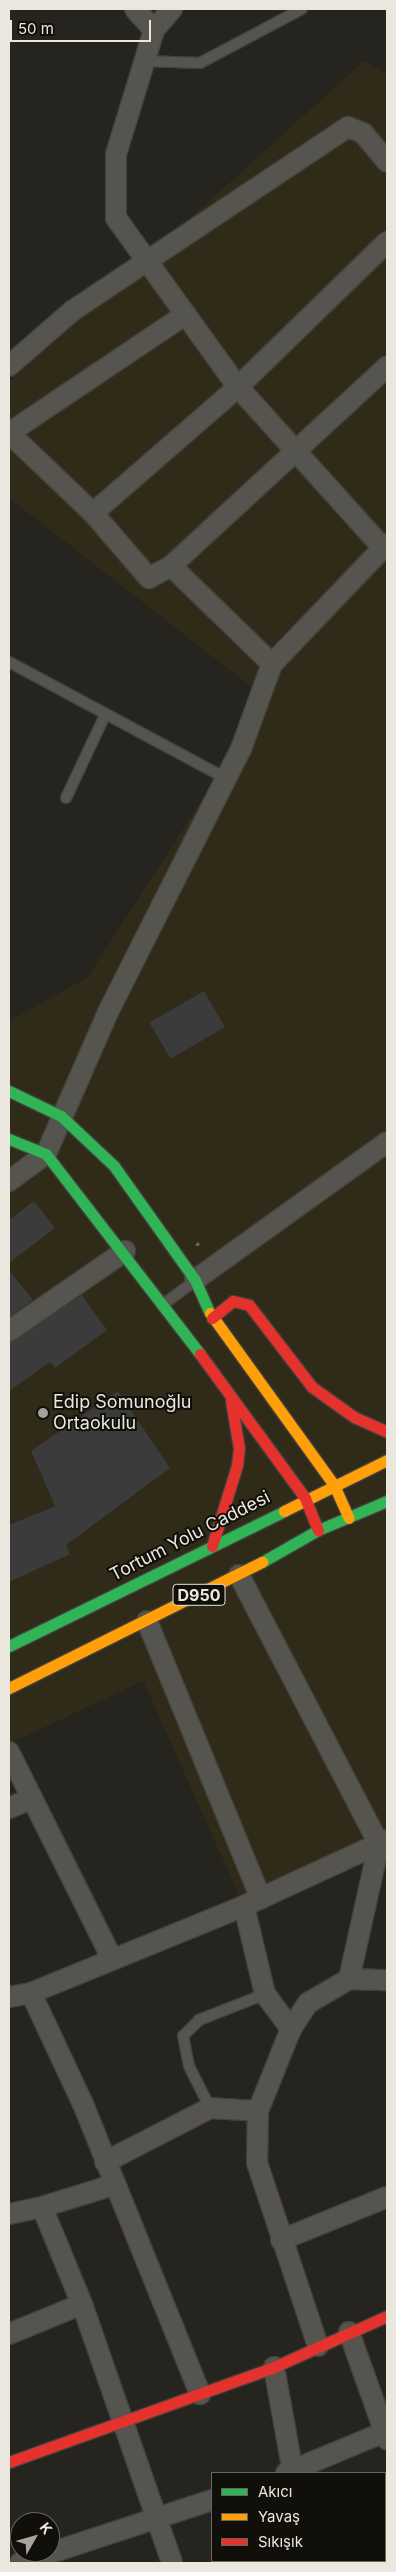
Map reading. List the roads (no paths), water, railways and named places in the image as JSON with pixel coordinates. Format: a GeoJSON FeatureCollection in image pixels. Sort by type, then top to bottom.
{"type":"FeatureCollection","features":[{"type":"Feature","properties":{"kind":"main road"},"geometry":{"type":"LineString","coordinates":[[9,1091],[61,1116],[114,1166],[195,1280],[212,1318],[334,1485],[349,1518]]}},
{"type":"Feature","properties":{"kind":"main road"},"geometry":{"type":"LineString","coordinates":[[9,1139],[46,1154],[125,1251],[305,1498],[318,1530]]}},
{"type":"Feature","properties":{"kind":"main road"},"geometry":{"type":"LineString","coordinates":[[212,1318],[233,1301],[249,1305],[312,1387],[354,1417],[387,1432]]}},
{"type":"Feature","properties":{"kind":"main road"},"geometry":{"type":"LineString","coordinates":[[212,1546],[234,1486],[238,1456],[230,1394]]}},
{"type":"Feature","properties":{"kind":"main road","name":"Tortum Yolu Caddesi"},"geometry":{"type":"LineString","coordinates":[[9,1646],[305,1498],[387,1460]]}},
{"type":"Feature","properties":{"kind":"main road","name":"D950"},"geometry":{"type":"LineString","coordinates":[[9,1688],[239,1575],[318,1530],[387,1501]]}},
{"type":"Feature","properties":{"kind":"main road"},"geometry":{"type":"LineString","coordinates":[[9,2462],[122,2424],[274,2368],[318,2346],[387,2316]]}},
{"type":"Feature","properties":{"kind":"street"},"geometry":{"type":"LineString","coordinates":[[135,9],[154,30]]}},
{"type":"Feature","properties":{"kind":"street"},"geometry":{"type":"LineString","coordinates":[[9,1182],[46,1154],[108,1012],[227,779],[272,664],[385,546],[238,387],[186,314],[146,266],[116,218],[116,154],[154,30],[172,9]]}},
{"type":"Feature","properties":{"kind":"street"},"geometry":{"type":"LineString","coordinates":[[9,366],[72,311],[146,266],[348,127],[363,133],[387,162]]}},
{"type":"Feature","properties":{"kind":"street"},"geometry":{"type":"LineString","coordinates":[[93,513],[238,387],[387,242]]}},
{"type":"Feature","properties":{"kind":"street"},"geometry":{"type":"LineString","coordinates":[[186,314],[9,433],[93,513],[149,578],[171,566],[387,368]]}},
{"type":"Feature","properties":{"kind":"street"},"geometry":{"type":"LineString","coordinates":[[171,566],[272,664]]}},
{"type":"Feature","properties":{"kind":"street"},"geometry":{"type":"LineString","coordinates":[[195,1280],[387,1142]]}},
{"type":"Feature","properties":{"kind":"street"},"geometry":{"type":"LineString","coordinates":[[9,1330],[125,1251]]}},
{"type":"Feature","properties":{"kind":"street"},"geometry":{"type":"LineString","coordinates":[[239,1575],[383,1842],[349,1979]]}},
{"type":"Feature","properties":{"kind":"street"},"geometry":{"type":"LineString","coordinates":[[147,1621],[253,1902],[265,1994],[291,2029]]}},
{"type":"Feature","properties":{"kind":"street"},"geometry":{"type":"LineString","coordinates":[[9,1752],[112,1959]]}},
{"type":"Feature","properties":{"kind":"street"},"geometry":{"type":"LineString","coordinates":[[9,1808],[32,1798]]}},
{"type":"Feature","properties":{"kind":"street"},"geometry":{"type":"LineString","coordinates":[[9,1997],[31,1993],[253,1902],[383,1842]]}},
{"type":"Feature","properties":{"kind":"street"},"geometry":{"type":"LineString","coordinates":[[318,2346],[281,2240],[257,2163],[258,2111],[291,2029],[308,2003],[349,1979],[387,1980]]}},
{"type":"Feature","properties":{"kind":"street"},"geometry":{"type":"LineString","coordinates":[[31,1993],[105,2162],[200,2394]]}},
{"type":"Feature","properties":{"kind":"street"},"geometry":{"type":"LineString","coordinates":[[105,2162],[210,2108],[258,2111]]}},
{"type":"Feature","properties":{"kind":"street"},"geometry":{"type":"LineString","coordinates":[[9,2214],[42,2207],[113,2185]]}},
{"type":"Feature","properties":{"kind":"street"},"geometry":{"type":"LineString","coordinates":[[281,2240],[387,2197]]}},
{"type":"Feature","properties":{"kind":"street"},"geometry":{"type":"LineString","coordinates":[[42,2207],[82,2304],[122,2424],[172,2563]]}},
{"type":"Feature","properties":{"kind":"street"},"geometry":{"type":"LineString","coordinates":[[9,2334],[82,2304]]}},
{"type":"Feature","properties":{"kind":"street"},"geometry":{"type":"LineString","coordinates":[[274,2368],[291,2472],[387,2434],[349,2332]]}},
{"type":"Feature","properties":{"kind":"street"},"geometry":{"type":"LineString","coordinates":[[20,2563],[158,2521],[211,2500]]}},
{"type":"Feature","properties":{"kind":"lane"},"geometry":{"type":"LineString","coordinates":[[145,61],[200,63],[302,9]]}},
{"type":"Feature","properties":{"kind":"lane"},"geometry":{"type":"LineString","coordinates":[[9,662],[227,779]]}},
{"type":"Feature","properties":{"kind":"lane"},"geometry":{"type":"LineString","coordinates":[[66,798],[105,715]]}},
{"type":"Feature","properties":{"kind":"lane"},"geometry":{"type":"LineString","coordinates":[[164,1304],[195,1280]]}},
{"type":"Feature","properties":{"kind":"lane"},"geometry":{"type":"LineString","coordinates":[[210,2108],[189,2066],[183,2036],[199,2020],[265,1994]]}},
{"type":"Feature","properties":{"kind":"place","name":"Edip Somunoğlu Ortaokulu"},"geometry":{"type":"Point","coordinates":[43,1413]}}]}
